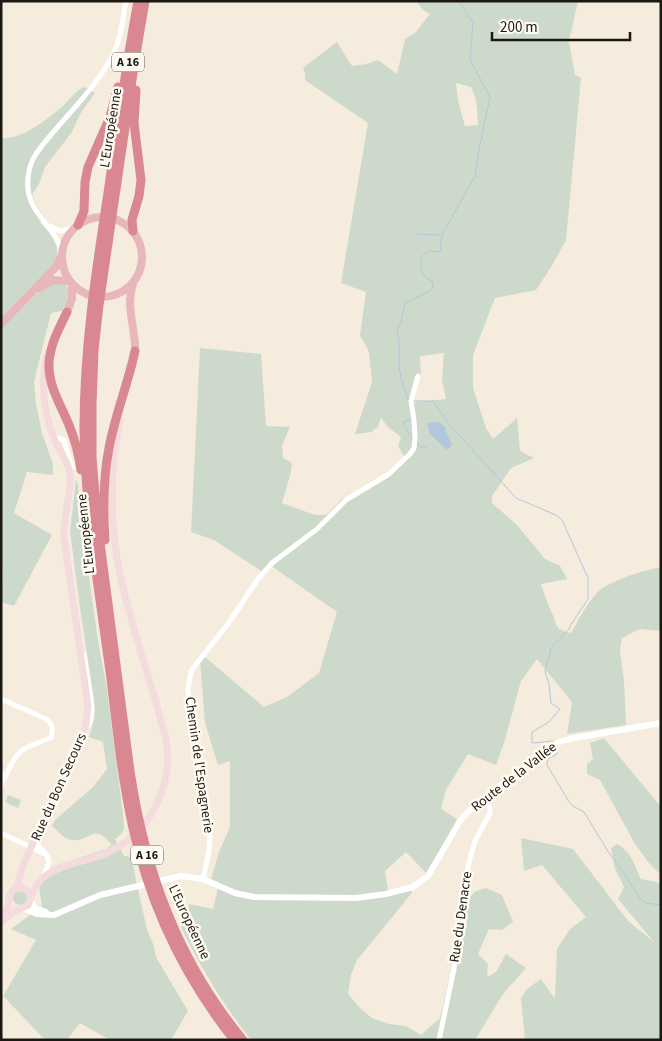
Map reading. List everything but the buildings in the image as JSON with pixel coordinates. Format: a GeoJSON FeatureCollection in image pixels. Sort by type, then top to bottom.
{"type":"FeatureCollection","features":[{"type":"Feature","properties":{"kind":"highway","name":"L'Européenne"},"geometry":{"type":"LineString","coordinates":[[138,1],[93,321],[84,408],[88,503],[122,764],[136,843],[149,886],[173,944],[200,991],[234,1040]]}},
{"type":"Feature","properties":{"kind":"highway"},"geometry":{"type":"LineString","coordinates":[[76,226],[84,211],[87,170],[113,109],[138,1]]}},
{"type":"Feature","properties":{"kind":"highway","name":"L'Européenne"},"geometry":{"type":"LineString","coordinates":[[111,196],[145,1]]}},
{"type":"Feature","properties":{"kind":"highway"},"geometry":{"type":"LineString","coordinates":[[132,231],[132,218],[139,196],[141,176],[134,123],[138,61],[136,50]]}},
{"type":"Feature","properties":{"kind":"highway"},"geometry":{"type":"LineString","coordinates":[[67,312],[54,342],[50,360],[50,373],[54,391],[73,435],[84,495],[88,503]]}},
{"type":"Feature","properties":{"kind":"highway","name":"L'Européenne"},"geometry":{"type":"LineString","coordinates":[[93,321],[92,457],[98,528],[134,796],[143,841],[153,876],[172,926],[216,1004],[243,1040]]}},
{"type":"Feature","properties":{"kind":"highway"},"geometry":{"type":"LineString","coordinates":[[114,648],[104,525],[104,486],[110,441],[135,351]]}},
{"type":"Feature","properties":{"kind":"main road"},"geometry":{"type":"LineString","coordinates":[[1,324],[56,266],[62,254],[65,240],[76,226],[90,219],[105,217],[120,221],[132,231],[139,242],[142,256],[140,270],[133,283],[129,301],[135,333],[135,351],[116,441],[112,509],[120,574],[167,747],[164,786],[160,798],[150,817],[137,832],[120,846],[102,855],[51,872],[35,888],[27,906],[11,913],[1,922]]}},
{"type":"Feature","properties":{"kind":"main road"},"geometry":{"type":"LineString","coordinates":[[62,254],[63,268],[71,283],[85,294],[103,298],[121,293],[133,283]]}},
{"type":"Feature","properties":{"kind":"main road"},"geometry":{"type":"LineString","coordinates":[[30,295],[50,281],[59,280],[71,283]]}},
{"type":"Feature","properties":{"kind":"main road"},"geometry":{"type":"LineString","coordinates":[[55,441],[45,400],[45,366],[52,336],[67,312],[72,299],[71,283]]}},
{"type":"Feature","properties":{"kind":"main road","name":"Rue du Bon Secours"},"geometry":{"type":"LineString","coordinates":[[14,889],[86,724],[87,697],[64,534],[70,477],[67,464],[55,441]]}},
{"type":"Feature","properties":{"kind":"main road"},"geometry":{"type":"LineString","coordinates":[[1,916],[7,908],[10,894],[14,889],[20,887],[26,889],[30,898]]}},
{"type":"Feature","properties":{"kind":"main road"},"geometry":{"type":"LineString","coordinates":[[10,900],[14,906],[21,908]]}},
{"type":"Feature","properties":{"kind":"street"},"geometry":{"type":"LineString","coordinates":[[62,254],[59,242],[36,213],[29,196],[28,179],[30,166],[44,142],[91,87],[111,59],[121,32],[126,1]]}},
{"type":"Feature","properties":{"kind":"street"},"geometry":{"type":"LineString","coordinates":[[46,224],[60,230],[76,226]]}},
{"type":"Feature","properties":{"kind":"street","name":"Chemin de l'Espagnerie"},"geometry":{"type":"LineString","coordinates":[[203,879],[209,851],[210,830],[190,710],[188,689],[191,671],[261,575],[272,563],[317,529],[346,500],[393,471],[410,454],[414,443],[414,419],[411,398],[418,376]]}},
{"type":"Feature","properties":{"kind":"street","name":"Rue du Bon Secours"},"geometry":{"type":"LineString","coordinates":[[55,441],[60,438],[64,442],[73,473],[67,528],[73,589]]}},
{"type":"Feature","properties":{"kind":"street","name":"Rue du Bon Secours"},"geometry":{"type":"LineString","coordinates":[[41,880],[49,862],[49,856],[38,846],[38,840],[80,747],[92,714],[92,703],[77,621]]}},
{"type":"Feature","properties":{"kind":"street"},"geometry":{"type":"LineString","coordinates":[[1,699],[46,719],[52,728],[51,738],[18,753],[3,775],[1,785]]}},
{"type":"Feature","properties":{"kind":"street","name":"Route de la Vallée"},"geometry":{"type":"LineString","coordinates":[[69,908],[100,895],[168,878],[188,876],[203,879],[235,893],[254,897],[359,898],[399,892],[416,886],[428,876],[460,821],[541,753],[560,742],[577,737],[661,723]]}},
{"type":"Feature","properties":{"kind":"street","name":"Rue du Denacre"},"geometry":{"type":"LineString","coordinates":[[439,1040],[454,969],[468,865],[474,844],[490,813],[489,807],[482,801]]}},
{"type":"Feature","properties":{"kind":"street"},"geometry":{"type":"LineString","coordinates":[[1,833],[44,852]]}},
{"type":"Feature","properties":{"kind":"street"},"geometry":{"type":"LineString","coordinates":[[30,898],[35,908],[44,912],[56,912],[69,908]]}},
{"type":"Feature","properties":{"kind":"street"},"geometry":{"type":"LineString","coordinates":[[21,908],[45,916],[57,914],[69,908]]}},
{"type":"Feature","properties":{"kind":"green space"},"geometry":{"type":"Polygon","coordinates":[[[416,1],[578,1],[569,41],[575,75],[581,78],[566,240],[536,290],[495,298],[473,355],[473,388],[486,428],[493,439],[517,418],[520,451],[534,458],[511,468],[492,496],[492,503],[517,525],[545,559],[560,566],[567,579],[541,584],[558,628],[571,633],[594,596],[615,581],[661,567],[661,631],[640,629],[622,638],[620,651],[624,681],[626,725],[567,734],[572,702],[537,659],[521,681],[496,765],[468,754],[446,790],[441,809],[457,819],[426,873],[406,852],[385,871],[388,891],[410,890],[412,892],[357,960],[351,975],[348,994],[372,1018],[389,1024],[406,1026],[421,1035],[440,1018],[452,968],[458,958],[466,903],[474,892],[486,888],[502,895],[513,922],[502,930],[489,929],[478,954],[488,964],[487,977],[496,972],[506,954],[526,968],[503,994],[475,1040],[251,1040],[230,1012],[212,983],[179,923],[189,921],[189,904],[213,909],[219,884],[211,879],[219,852],[230,827],[230,761],[218,765],[205,723],[200,661],[204,656],[264,707],[287,697],[319,673],[337,612],[270,565],[263,572],[214,540],[191,532],[200,348],[261,354],[266,426],[290,427],[282,446],[283,458],[292,463],[282,503],[315,515],[326,515],[342,499],[363,491],[380,480],[405,458],[398,446],[401,437],[388,427],[381,418],[378,427],[371,432],[355,434],[372,382],[369,352],[360,335],[366,292],[341,283],[368,123],[305,80],[303,68],[337,42],[352,66],[378,60],[397,74],[405,39],[415,33],[430,14],[423,10],[416,1]],[[456,83],[458,101],[465,126],[478,125],[476,101],[471,87],[456,83]],[[444,353],[420,356],[421,375],[414,393],[414,404],[416,402],[446,399],[442,380],[444,353]]]}},
{"type":"Feature","properties":{"kind":"green space"},"geometry":{"type":"Polygon","coordinates":[[[85,87],[95,93],[80,114],[72,132],[45,167],[39,184],[32,195],[37,207],[45,218],[40,223],[48,231],[56,246],[57,257],[55,263],[1,319],[1,138],[18,136],[35,127],[64,105],[76,92],[85,87]]]}},
{"type":"Feature","properties":{"kind":"green space"},"geometry":{"type":"Polygon","coordinates":[[[56,282],[65,283],[68,297],[62,311],[51,313],[34,382],[36,404],[42,433],[53,464],[53,475],[27,472],[14,513],[52,535],[14,606],[1,602],[3,568],[1,567],[1,328],[33,296],[56,282]]]}},
{"type":"Feature","properties":{"kind":"green space"},"geometry":{"type":"Polygon","coordinates":[[[76,479],[98,641],[107,689],[123,814],[123,831],[115,839],[124,856],[131,857],[147,930],[154,946],[156,957],[188,1011],[171,1040],[110,1040],[80,1023],[67,1040],[45,1040],[3,996],[36,940],[11,929],[42,906],[39,887],[49,871],[55,866],[106,849],[112,845],[100,834],[96,833],[78,840],[71,840],[63,836],[52,826],[55,820],[92,788],[107,769],[103,742],[89,737],[95,717],[94,699],[70,531],[76,479]]]}},
{"type":"Feature","properties":{"kind":"green space"},"geometry":{"type":"Polygon","coordinates":[[[604,738],[661,807],[661,875],[635,844],[600,780],[587,774],[587,764],[593,759],[590,743],[604,738]]]}},
{"type":"Feature","properties":{"kind":"green space"},"geometry":{"type":"Polygon","coordinates":[[[8,795],[21,800],[18,808],[5,802],[8,795]]]}},
{"type":"Feature","properties":{"kind":"green space"},"geometry":{"type":"Polygon","coordinates":[[[521,838],[573,849],[629,922],[654,942],[618,899],[624,887],[615,869],[611,848],[617,844],[626,851],[632,859],[641,879],[661,883],[661,1040],[525,1040],[521,998],[527,989],[541,979],[555,999],[557,949],[570,929],[586,917],[542,865],[524,871],[521,838]]]}},
{"type":"Feature","properties":{"kind":"green space"},"geometry":{"type":"Polygon","coordinates":[[[17,891],[23,891],[27,898],[23,905],[17,905],[13,901],[13,895],[17,891]]]}},
{"type":"Feature","properties":{"kind":"water"},"geometry":{"type":"Polygon","coordinates":[[[439,422],[445,427],[452,445],[449,449],[446,449],[430,434],[429,423],[439,422]]]}},
{"type":"Feature","properties":{"kind":"waterway"},"geometry":{"type":"LineString","coordinates":[[410,400],[401,378],[397,329],[401,322],[405,303],[428,292],[433,287],[432,281],[425,277],[422,272],[421,257],[429,251],[440,252],[442,235],[475,176],[490,97],[470,60],[473,23],[459,1]]}},
{"type":"Feature","properties":{"kind":"waterway"},"geometry":{"type":"LineString","coordinates":[[416,234],[442,235]]}},
{"type":"Feature","properties":{"kind":"waterway"},"geometry":{"type":"LineString","coordinates":[[414,401],[433,401],[449,424],[516,498],[556,515],[562,520],[588,578],[588,599],[570,628],[551,648],[545,671],[549,684],[551,703],[560,709],[549,722],[532,732],[532,743],[553,741]]}},
{"type":"Feature","properties":{"kind":"waterway"},"geometry":{"type":"LineString","coordinates":[[411,419],[404,422],[404,425],[414,440]]}},
{"type":"Feature","properties":{"kind":"waterway"},"geometry":{"type":"LineString","coordinates":[[417,442],[420,447],[427,447]]}},
{"type":"Feature","properties":{"kind":"waterway"},"geometry":{"type":"LineString","coordinates":[[557,747],[557,754],[548,759],[547,765],[568,800],[573,806],[584,812],[640,899],[646,903],[661,905]]}}]}
